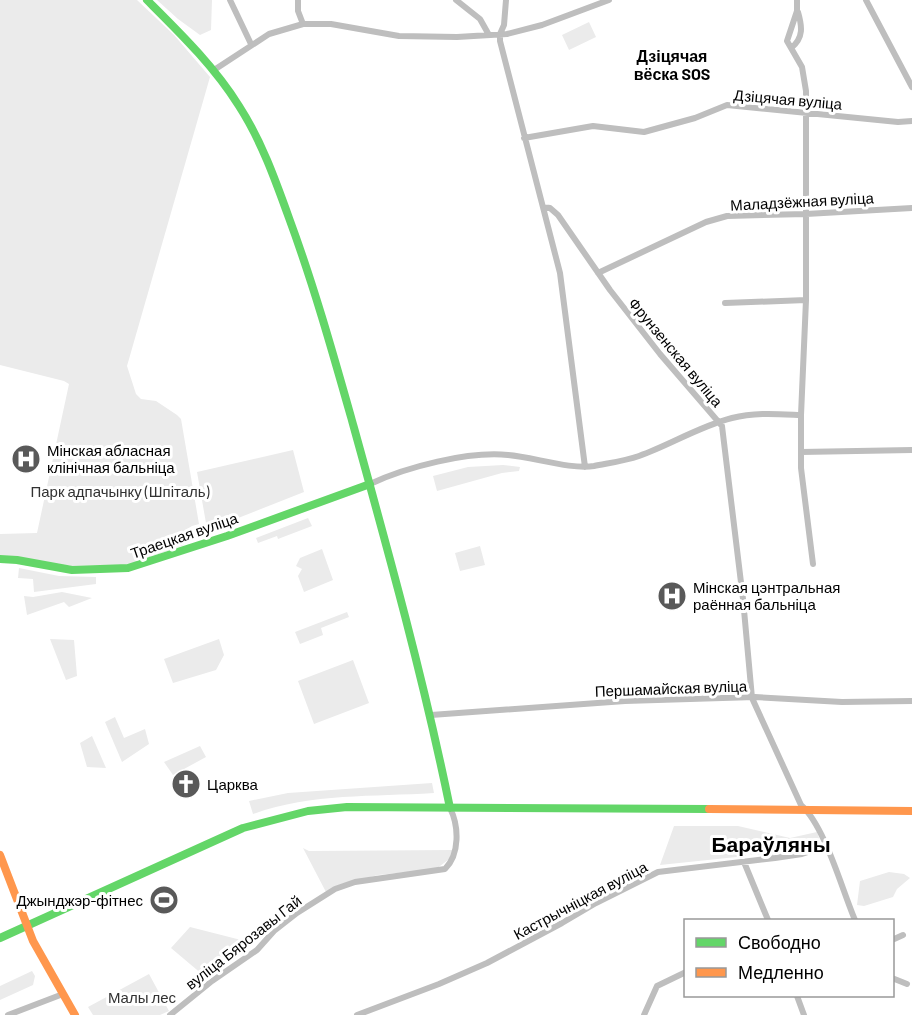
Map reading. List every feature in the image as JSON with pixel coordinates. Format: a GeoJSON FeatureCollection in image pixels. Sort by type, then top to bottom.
{"type":"FeatureCollection","features":[{"type":"Feature","properties":{"kind":"main road"},"geometry":{"type":"LineString","coordinates":[[147,0],[198,50],[240,107],[282,198],[319,305],[370,484],[431,715],[450,808]]}},
{"type":"Feature","properties":{"kind":"main road","name":"Траецкая вуліца"},"geometry":{"type":"LineString","coordinates":[[0,559],[72,570],[128,568],[227,536],[370,484]]}},
{"type":"Feature","properties":{"kind":"main road"},"geometry":{"type":"LineString","coordinates":[[0,938],[243,828],[282,817],[346,807],[912,811]]}},
{"type":"Feature","properties":{"kind":"main road"},"geometry":{"type":"LineString","coordinates":[[0,855],[38,951],[75,1015]]}},
{"type":"Feature","properties":{"kind":"street"},"geometry":{"type":"LineString","coordinates":[[230,0],[251,44]]}},
{"type":"Feature","properties":{"kind":"street"},"geometry":{"type":"LineString","coordinates":[[298,0],[298,11],[303,24]]}},
{"type":"Feature","properties":{"kind":"street"},"geometry":{"type":"LineString","coordinates":[[506,0],[504,25],[500,34],[502,47],[560,273],[585,467]]}},
{"type":"Feature","properties":{"kind":"street"},"geometry":{"type":"LineString","coordinates":[[214,70],[269,34],[303,24],[331,24],[399,36],[434,38],[489,35],[516,32],[542,25],[609,0]]}},
{"type":"Feature","properties":{"kind":"street"},"geometry":{"type":"LineString","coordinates":[[791,48],[798,41],[801,33],[797,0]]}},
{"type":"Feature","properties":{"kind":"street"},"geometry":{"type":"LineString","coordinates":[[866,0],[912,87]]}},
{"type":"Feature","properties":{"kind":"street"},"geometry":{"type":"LineString","coordinates":[[457,1],[480,20],[489,35]]}},
{"type":"Feature","properties":{"kind":"street"},"geometry":{"type":"LineString","coordinates":[[797,8],[787,41],[804,73],[806,112],[806,300],[801,452],[802,487],[813,564]]}},
{"type":"Feature","properties":{"kind":"street","name":"Дзіцячая вуліца"},"geometry":{"type":"LineString","coordinates":[[524,138],[593,126],[644,132],[710,113],[727,105],[898,122],[912,121]]}},
{"type":"Feature","properties":{"kind":"street","name":"Фрунзенская вуліца"},"geometry":{"type":"LineString","coordinates":[[543,207],[550,208],[558,215],[598,273],[667,363],[720,423],[723,431],[741,577],[752,698],[801,805],[818,827],[854,919]]}},
{"type":"Feature","properties":{"kind":"street","name":"Маладзёжная вуліца"},"geometry":{"type":"LineString","coordinates":[[598,273],[716,218],[732,215],[806,214],[912,208]]}},
{"type":"Feature","properties":{"kind":"street"},"geometry":{"type":"LineString","coordinates":[[725,303],[806,300]]}},
{"type":"Feature","properties":{"kind":"street"},"geometry":{"type":"LineString","coordinates":[[370,484],[449,460],[479,455],[507,455],[585,467],[640,456],[733,417],[761,414],[801,416]]}},
{"type":"Feature","properties":{"kind":"street"},"geometry":{"type":"LineString","coordinates":[[801,452],[912,450]]}},
{"type":"Feature","properties":{"kind":"street","name":"Першамайская вуліца"},"geometry":{"type":"LineString","coordinates":[[431,715],[625,701],[752,698],[842,702],[912,701]]}},
{"type":"Feature","properties":{"kind":"street","name":"вуліца Бярозавы Гай"},"geometry":{"type":"LineString","coordinates":[[170,1015],[212,981],[257,950],[274,931],[297,913],[336,889],[355,882],[445,869],[454,856],[456,836],[455,818],[450,808]]}},
{"type":"Feature","properties":{"kind":"street","name":"Кастрычніцкая вуліца"},"geometry":{"type":"LineString","coordinates":[[357,1015],[440,984],[487,963],[658,872],[802,854],[826,846]]}},
{"type":"Feature","properties":{"kind":"street"},"geometry":{"type":"LineString","coordinates":[[744,862],[767,919]]}},
{"type":"Feature","properties":{"kind":"street"},"geometry":{"type":"LineString","coordinates":[[894,939],[903,935]]}},
{"type":"Feature","properties":{"kind":"street"},"geometry":{"type":"LineString","coordinates":[[644,1015],[657,986],[684,973]]}},
{"type":"Feature","properties":{"kind":"street"},"geometry":{"type":"LineString","coordinates":[[894,979],[907,984]]}},
{"type":"Feature","properties":{"kind":"street"},"geometry":{"type":"LineString","coordinates":[[8,1015],[63,994]]}},
{"type":"Feature","properties":{"kind":"street"},"geometry":{"type":"LineString","coordinates":[[796,997],[804,1015]]}},
{"type":"Feature","properties":{"kind":"green space","name":"Парк адпачынку (Шпіталь)"},"geometry":{"type":"Polygon","coordinates":[[[0,0],[137,0],[174,35],[210,77],[127,366],[136,394],[141,399],[156,401],[181,419],[199,524],[186,530],[188,536],[184,545],[127,565],[71,566],[0,556],[0,534],[37,533],[69,384],[0,365],[0,0]]]}},
{"type":"Feature","properties":{"kind":"green space"},"geometry":{"type":"Polygon","coordinates":[[[157,0],[212,0],[211,30],[200,35],[157,0]]]}},
{"type":"Feature","properties":{"kind":"green space"},"geometry":{"type":"Polygon","coordinates":[[[589,22],[596,37],[569,50],[562,35],[589,22]]]}},
{"type":"Feature","properties":{"kind":"green space"},"geometry":{"type":"Polygon","coordinates":[[[293,450],[304,492],[228,522],[206,523],[197,472],[293,450]]]}},
{"type":"Feature","properties":{"kind":"green space"},"geometry":{"type":"Polygon","coordinates":[[[503,465],[520,467],[519,471],[502,473],[437,491],[433,476],[468,467],[503,465]]]}},
{"type":"Feature","properties":{"kind":"green space"},"geometry":{"type":"Polygon","coordinates":[[[308,518],[312,526],[278,539],[277,536],[258,543],[256,538],[308,518]]]}},
{"type":"Feature","properties":{"kind":"green space"},"geometry":{"type":"Polygon","coordinates":[[[480,546],[485,565],[460,571],[455,553],[480,546]]]}},
{"type":"Feature","properties":{"kind":"green space"},"geometry":{"type":"Polygon","coordinates":[[[322,549],[333,580],[304,592],[298,576],[302,569],[296,566],[300,558],[322,549]]]}},
{"type":"Feature","properties":{"kind":"green space"},"geometry":{"type":"Polygon","coordinates":[[[19,568],[59,576],[96,577],[96,584],[34,592],[33,579],[18,578],[19,568]]]}},
{"type":"Feature","properties":{"kind":"green space"},"geometry":{"type":"Polygon","coordinates":[[[62,592],[92,598],[69,607],[64,602],[27,615],[24,596],[33,597],[62,592]]]}},
{"type":"Feature","properties":{"kind":"green space"},"geometry":{"type":"Polygon","coordinates":[[[347,612],[349,617],[321,628],[323,635],[300,644],[295,632],[347,612]]]}},
{"type":"Feature","properties":{"kind":"green space"},"geometry":{"type":"Polygon","coordinates":[[[50,639],[74,640],[77,676],[66,680],[50,639]]]}},
{"type":"Feature","properties":{"kind":"green space"},"geometry":{"type":"Polygon","coordinates":[[[219,639],[224,655],[216,670],[173,683],[164,659],[219,639]]]}},
{"type":"Feature","properties":{"kind":"green space"},"geometry":{"type":"Polygon","coordinates":[[[353,660],[369,703],[314,724],[298,681],[353,660]]]}},
{"type":"Feature","properties":{"kind":"green space"},"geometry":{"type":"Polygon","coordinates":[[[115,717],[124,738],[145,729],[149,744],[122,762],[105,722],[115,717]]]}},
{"type":"Feature","properties":{"kind":"green space"},"geometry":{"type":"Polygon","coordinates":[[[92,736],[106,768],[87,767],[80,743],[92,736]]]}},
{"type":"Feature","properties":{"kind":"green space"},"geometry":{"type":"Polygon","coordinates":[[[200,746],[206,757],[173,775],[164,762],[200,746]]]}},
{"type":"Feature","properties":{"kind":"green space"},"geometry":{"type":"Polygon","coordinates":[[[432,783],[434,793],[320,799],[297,802],[253,814],[249,801],[288,793],[432,783]]]}},
{"type":"Feature","properties":{"kind":"green space"},"geometry":{"type":"Polygon","coordinates":[[[674,826],[738,826],[790,838],[817,832],[820,841],[817,847],[774,856],[746,854],[746,856],[660,865],[674,826]]]}},
{"type":"Feature","properties":{"kind":"green space"},"geometry":{"type":"Polygon","coordinates":[[[303,848],[309,851],[453,850],[448,860],[436,869],[378,875],[326,892],[303,848]]]}},
{"type":"Feature","properties":{"kind":"green space"},"geometry":{"type":"Polygon","coordinates":[[[889,872],[904,874],[910,878],[897,889],[893,897],[864,906],[857,905],[860,881],[889,872]]]}},
{"type":"Feature","properties":{"kind":"green space"},"geometry":{"type":"Polygon","coordinates":[[[190,927],[241,940],[229,961],[203,975],[171,948],[190,927]]]}},
{"type":"Feature","properties":{"kind":"green space"},"geometry":{"type":"Polygon","coordinates":[[[32,971],[35,976],[33,985],[0,1000],[0,986],[32,971]]]}},
{"type":"Feature","properties":{"kind":"green space","name":"Малы лес"},"geometry":{"type":"Polygon","coordinates":[[[149,974],[169,1011],[160,1015],[93,1015],[88,1007],[149,974]]]}},
{"type":"Feature","properties":{"kind":"traffic: fast"},"geometry":{"type":"LineString","coordinates":[[147,0],[219,77],[247,119],[267,160],[298,242],[351,417],[391,563],[450,808]]}},
{"type":"Feature","properties":{"kind":"traffic: fast"},"geometry":{"type":"LineString","coordinates":[[0,559],[72,570],[128,568],[227,536],[370,484]]}},
{"type":"Feature","properties":{"kind":"traffic: fast"},"geometry":{"type":"LineString","coordinates":[[0,938],[243,828],[308,811],[347,807],[709,809]]}},
{"type":"Feature","properties":{"kind":"traffic: slow"},"geometry":{"type":"LineString","coordinates":[[709,809],[912,811]]}},
{"type":"Feature","properties":{"kind":"traffic: slow"},"geometry":{"type":"LineString","coordinates":[[0,855],[33,941],[75,1015]]}},
{"type":"Feature","properties":{"kind":"place","name":"Мінская абласная клінічная бальніца"},"geometry":{"type":"Point","coordinates":[26,459]}},
{"type":"Feature","properties":{"kind":"place","name":"Мінская цэнтральная раённая бальніца"},"geometry":{"type":"Point","coordinates":[672,596]}},
{"type":"Feature","properties":{"kind":"place","name":"Царква"},"geometry":{"type":"Point","coordinates":[186,784]}},
{"type":"Feature","properties":{"kind":"place","name":"Джынджэр-фітнес"},"geometry":{"type":"Point","coordinates":[164,900]}},
{"type":"Feature","properties":{"kind":"district","name":"Дзіцячая вёска SOS"},"geometry":{"type":"Point","coordinates":[672,64]}},
{"type":"Feature","properties":{"kind":"district","name":"Бараўляны"},"geometry":{"type":"Point","coordinates":[771,843]}}]}
